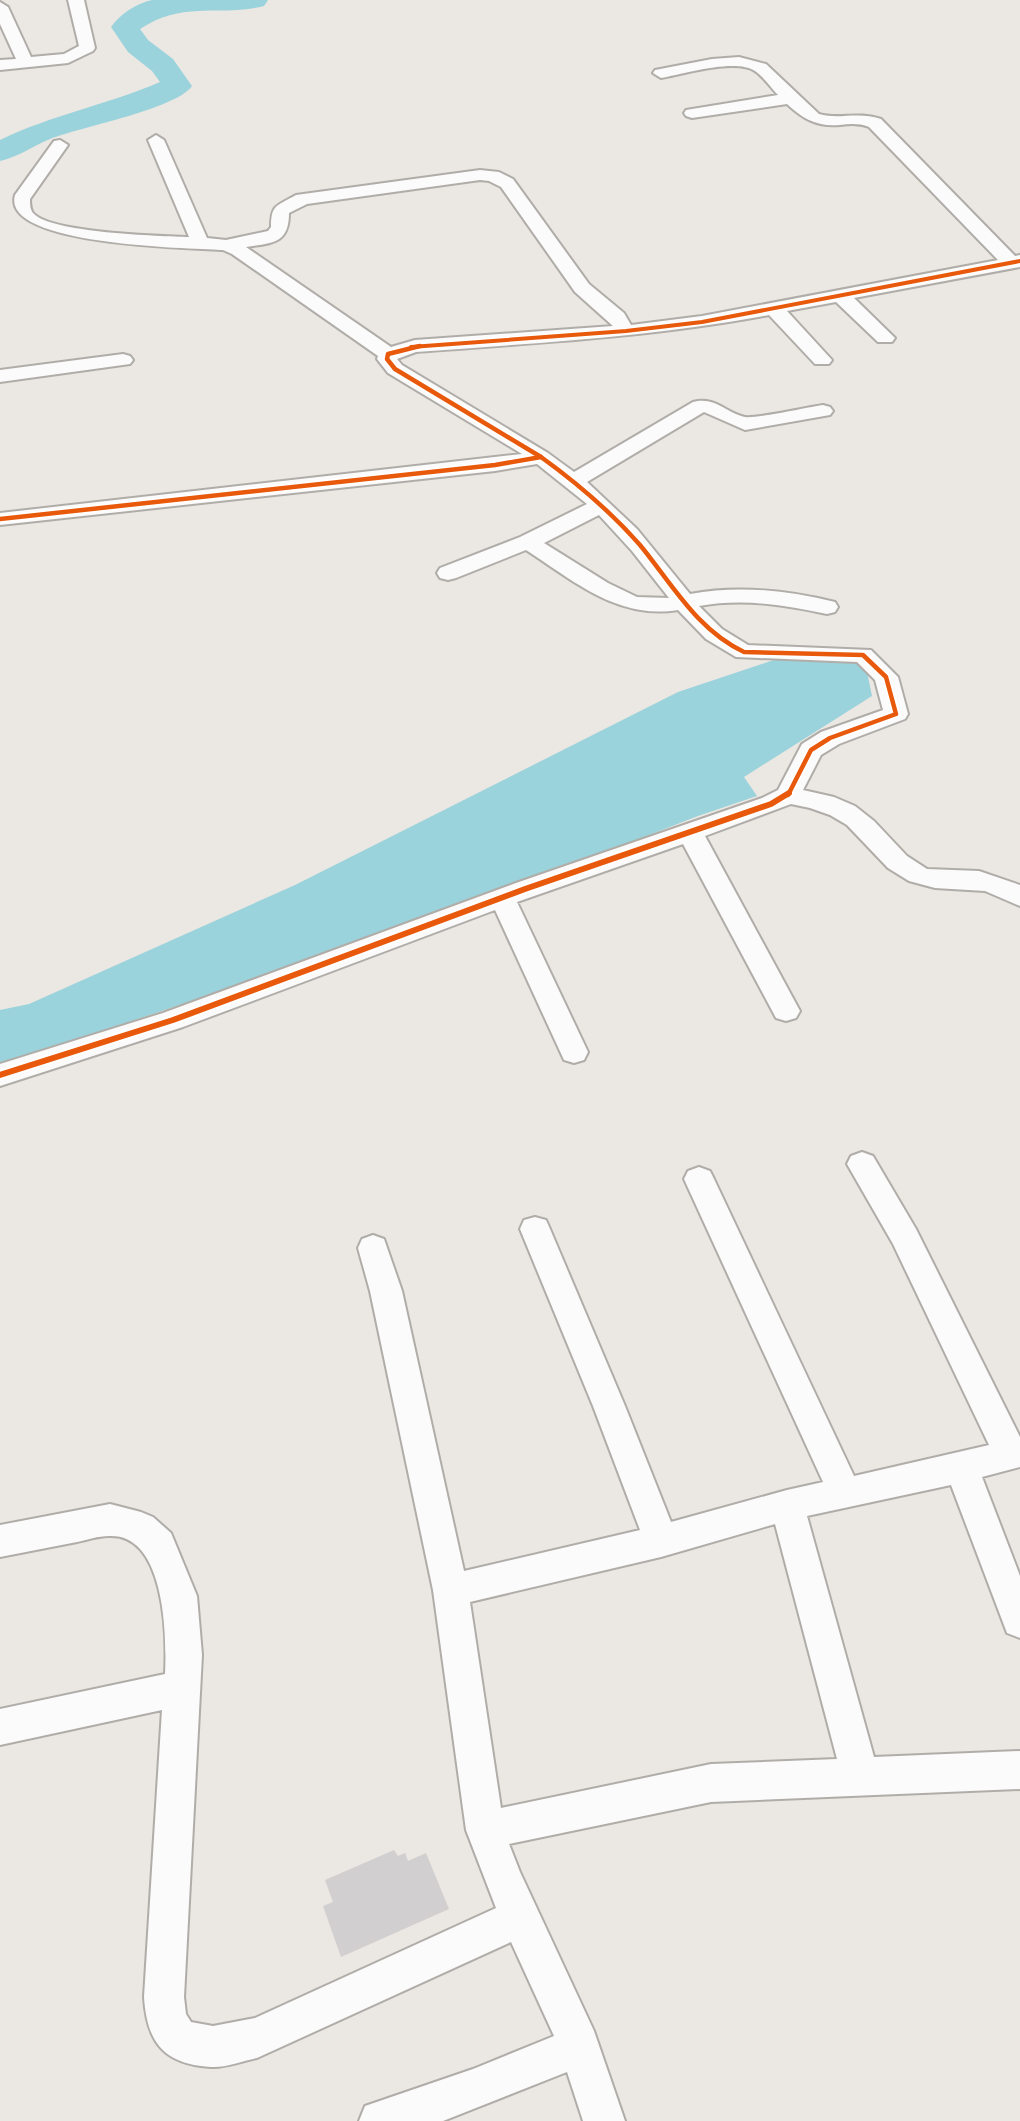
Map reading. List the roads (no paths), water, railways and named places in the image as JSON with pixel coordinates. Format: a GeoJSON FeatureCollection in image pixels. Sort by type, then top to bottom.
{"type":"FeatureCollection","features":[{"type":"Feature","properties":{"kind":"street"},"geometry":{"type":"LineString","coordinates":[[0,65],[68,58],[87,48],[76,0]]}},
{"type":"Feature","properties":{"kind":"street"},"geometry":{"type":"LineString","coordinates":[[0,7],[25,61]]}},
{"type":"Feature","properties":{"kind":"street"},"geometry":{"type":"LineString","coordinates":[[661,73],[745,61],[760,67],[813,118],[819,120],[858,118],[875,123],[1015,262]]}},
{"type":"Feature","properties":{"kind":"street"},"geometry":{"type":"LineString","coordinates":[[692,113],[792,98]]}},
{"type":"Feature","properties":{"kind":"street"},"geometry":{"type":"LineString","coordinates":[[156,140],[200,242]]}},
{"type":"Feature","properties":{"kind":"street"},"geometry":{"type":"LineString","coordinates":[[60,145],[21,199],[21,207],[27,216],[44,225],[75,234],[174,244],[200,242],[226,245],[238,250],[388,354]]}},
{"type":"Feature","properties":{"kind":"street"},"geometry":{"type":"LineString","coordinates":[[226,245],[274,235],[280,228],[280,211],[287,205],[302,199],[469,177],[494,176],[507,183],[582,288],[617,317],[626,331]]}},
{"type":"Feature","properties":{"kind":"street"},"geometry":{"type":"LineString","coordinates":[[388,354],[415,346],[626,331],[702,322],[842,297],[1015,262]]}},
{"type":"Feature","properties":{"kind":"street"},"geometry":{"type":"LineString","coordinates":[[842,297],[885,338]]}},
{"type":"Feature","properties":{"kind":"street"},"geometry":{"type":"LineString","coordinates":[[774,309],[822,360]]}},
{"type":"Feature","properties":{"kind":"street"},"geometry":{"type":"LineString","coordinates":[[0,1075],[173,1020],[502,898],[771,804],[788,795],[811,750],[830,738],[896,714],[886,677],[863,655],[744,652],[730,648],[683,600],[639,545],[574,481],[541,457],[395,369],[387,359],[388,354]]}},
{"type":"Feature","properties":{"kind":"street"},"geometry":{"type":"LineString","coordinates":[[0,376],[123,360]]}},
{"type":"Feature","properties":{"kind":"street"},"geometry":{"type":"LineString","coordinates":[[574,481],[700,406],[710,406],[734,421],[745,424],[823,411]]}},
{"type":"Feature","properties":{"kind":"street"},"geometry":{"type":"LineString","coordinates":[[0,519],[495,465],[541,457]]}},
{"type":"Feature","properties":{"kind":"street"},"geometry":{"type":"LineString","coordinates":[[448,573],[528,542],[600,506]]}},
{"type":"Feature","properties":{"kind":"street"},"geometry":{"type":"LineString","coordinates":[[528,542],[621,599],[639,605],[656,606],[683,600],[751,595],[788,598],[827,607]]}},
{"type":"Feature","properties":{"kind":"street"},"geometry":{"type":"LineString","coordinates":[[788,795],[822,802],[846,812],[860,823],[900,865],[919,876],[939,880],[963,879],[990,882],[1018,896],[1020,920]]}},
{"type":"Feature","properties":{"kind":"street"},"geometry":{"type":"LineString","coordinates":[[690,832],[786,1011]]}},
{"type":"Feature","properties":{"kind":"street"},"geometry":{"type":"LineString","coordinates":[[502,898],[574,1052]]}},
{"type":"Feature","properties":{"kind":"street"},"geometry":{"type":"LineString","coordinates":[[451,1590],[661,1541],[787,1505],[961,1468],[1015,1453],[905,1238],[862,1164]]}},
{"type":"Feature","properties":{"kind":"street"},"geometry":{"type":"LineString","coordinates":[[699,1179],[845,1493]]}},
{"type":"Feature","properties":{"kind":"street"},"geometry":{"type":"LineString","coordinates":[[535,1229],[609,1406],[661,1541]]}},
{"type":"Feature","properties":{"kind":"street"},"geometry":{"type":"LineString","coordinates":[[373,1248],[386,1291],[451,1590],[485,1830],[503,1879],[579,2046],[604,2121]]}},
{"type":"Feature","properties":{"kind":"street"},"geometry":{"type":"LineString","coordinates":[[961,1468],[1020,1621]]}},
{"type":"Feature","properties":{"kind":"street"},"geometry":{"type":"LineString","coordinates":[[787,1505],[860,1776]]}},
{"type":"Feature","properties":{"kind":"street"},"geometry":{"type":"LineString","coordinates":[[0,1542],[110,1520],[141,1528],[159,1544],[179,1596],[184,1655],[164,1997],[166,2020],[179,2040],[213,2047],[257,2038],[522,1917]]}},
{"type":"Feature","properties":{"kind":"street"},"geometry":{"type":"LineString","coordinates":[[0,1727],[182,1688]]}},
{"type":"Feature","properties":{"kind":"street"},"geometry":{"type":"LineString","coordinates":[[485,1830],[711,1783],[1020,1770]]}},
{"type":"Feature","properties":{"kind":"street"},"geometry":{"type":"LineString","coordinates":[[380,2121],[474,2090],[579,2046]]}},
{"type":"Feature","properties":{"kind":"water"},"geometry":{"type":"Polygon","coordinates":[[[774,660],[865,662],[872,696],[744,777],[757,796],[698,816],[444,915],[0,1066],[0,1010],[29,1004],[295,885],[678,692],[774,660]]]}},
{"type":"Feature","properties":{"kind":"waterway"},"geometry":{"type":"LineString","coordinates":[[0,152],[40,132],[137,103],[177,86],[163,65],[138,46],[125,27],[149,9],[198,0],[254,0]]}}]}
